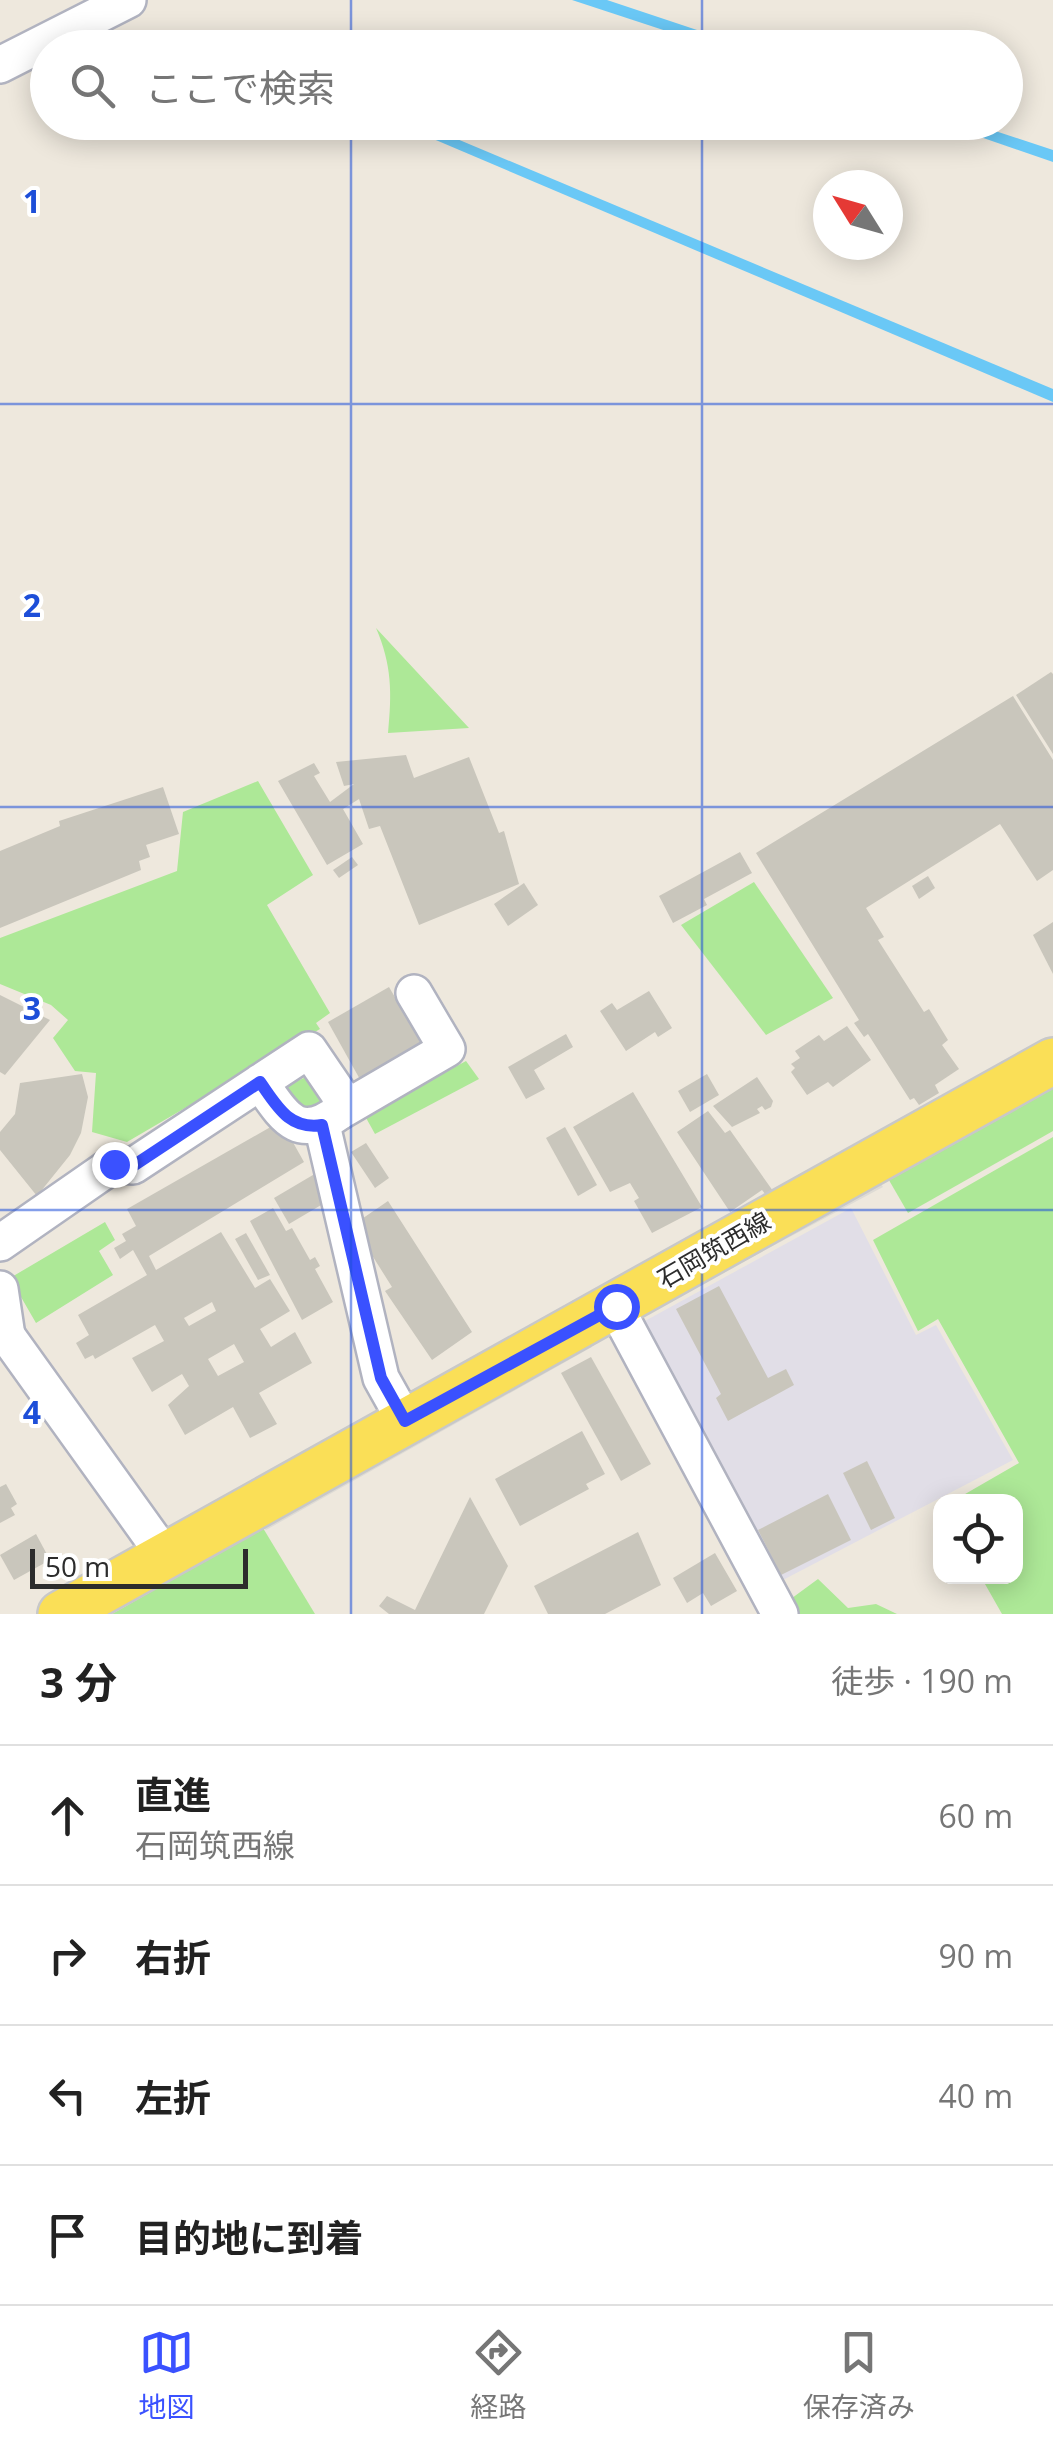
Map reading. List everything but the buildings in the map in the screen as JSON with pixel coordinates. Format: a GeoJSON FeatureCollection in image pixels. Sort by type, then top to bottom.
{"type":"FeatureCollection","features":[{"type":"Feature","properties":{"kind":"main road","name":"石岡筑西線"},"geometry":{"type":"LineString","coordinates":[[61,1614],[1053,1061]]}},
{"type":"Feature","properties":{"kind":"street"},"geometry":{"type":"LineString","coordinates":[[70,30],[128,0]]}},
{"type":"Feature","properties":{"kind":"street"},"geometry":{"type":"LineString","coordinates":[[0,66],[30,51]]}},
{"type":"Feature","properties":{"kind":"street"},"geometry":{"type":"LineString","coordinates":[[260,1082],[286,1118],[304,1128],[331,1119],[448,1049],[414,993]]}},
{"type":"Feature","properties":{"kind":"street"},"geometry":{"type":"LineString","coordinates":[[0,1243],[114,1164],[133,1166],[309,1050],[341,1098],[331,1119],[381,1378],[405,1421]]}},
{"type":"Feature","properties":{"kind":"street"},"geometry":{"type":"LineString","coordinates":[[0,1289],[4,1331],[165,1556]]}},
{"type":"Feature","properties":{"kind":"street"},"geometry":{"type":"LineString","coordinates":[[616,1306],[780,1614]]}},
{"type":"Feature","properties":{"kind":"shaded area"},"geometry":{"type":"Polygon","coordinates":[[[878,1179],[883,1187],[657,1308],[658,1302],[878,1179]]]}},
{"type":"Feature","properties":{"kind":"shaded area"},"geometry":{"type":"Polygon","coordinates":[[[851,1208],[916,1335],[936,1325],[1013,1460],[948,1494],[933,1494],[933,1502],[781,1581],[645,1321],[851,1208]]]}},
{"type":"Feature","properties":{"kind":"shaded area"},"geometry":{"type":"Polygon","coordinates":[[[584,1339],[592,1347],[266,1530],[263,1527],[109,1614],[91,1614],[584,1339]]]}},
{"type":"Feature","properties":{"kind":"green space"},"geometry":{"type":"Polygon","coordinates":[[[376,628],[469,728],[388,733],[390,679],[376,628]]]}},
{"type":"Feature","properties":{"kind":"green space"},"geometry":{"type":"Polygon","coordinates":[[[258,781],[313,875],[267,905],[330,1013],[316,1023],[320,1029],[127,1142],[92,1132],[96,1073],[75,1071],[53,1038],[68,1020],[51,1005],[0,984],[0,938],[177,871],[183,812],[258,781]]]}},
{"type":"Feature","properties":{"kind":"green space"},"geometry":{"type":"Polygon","coordinates":[[[754,882],[833,998],[766,1035],[681,925],[754,882]]]}},
{"type":"Feature","properties":{"kind":"green space"},"geometry":{"type":"Polygon","coordinates":[[[466,1061],[479,1079],[375,1134],[365,1116],[466,1061]]]}},
{"type":"Feature","properties":{"kind":"green space"},"geometry":{"type":"Polygon","coordinates":[[[306,1077],[324,1088],[328,1108],[304,1114],[284,1087],[306,1077]]]}},
{"type":"Feature","properties":{"kind":"green space"},"geometry":{"type":"Polygon","coordinates":[[[1053,1084],[1053,1131],[908,1213],[886,1175],[1053,1084]]]}},
{"type":"Feature","properties":{"kind":"green space"},"geometry":{"type":"Polygon","coordinates":[[[1053,1137],[1053,1614],[1002,1614],[985,1584],[1023,1584],[1023,1494],[965,1494],[1019,1463],[938,1319],[918,1331],[873,1240],[1053,1137]]]}},
{"type":"Feature","properties":{"kind":"green space"},"geometry":{"type":"Polygon","coordinates":[[[105,1222],[115,1240],[99,1251],[113,1275],[36,1323],[10,1278],[105,1222]]]}},
{"type":"Feature","properties":{"kind":"green space"},"geometry":{"type":"Polygon","coordinates":[[[263,1528],[315,1614],[112,1614],[263,1528]]]}},
{"type":"Feature","properties":{"kind":"green space"},"geometry":{"type":"Polygon","coordinates":[[[818,1579],[848,1608],[876,1604],[897,1614],[795,1614],[788,1601],[818,1579]]]}},
{"type":"Feature","properties":{"kind":"water"},"geometry":{"type":"Polygon","coordinates":[[[572,0],[607,0],[697,30],[663,30],[572,0]]]}},
{"type":"Feature","properties":{"kind":"water"},"geometry":{"type":"Polygon","coordinates":[[[436,140],[460,140],[1053,389],[1053,402],[436,140]]]}},
{"type":"Feature","properties":{"kind":"water"},"geometry":{"type":"Polygon","coordinates":[[[989,140],[1023,140],[1053,150],[1053,162],[989,140]]]}},
{"type":"Feature","properties":{"kind":"route"},"geometry":{"type":"LineString","coordinates":[[114,1164],[133,1166],[260,1082],[286,1118],[304,1128],[322,1125],[381,1378],[405,1421],[616,1306]]}}]}
